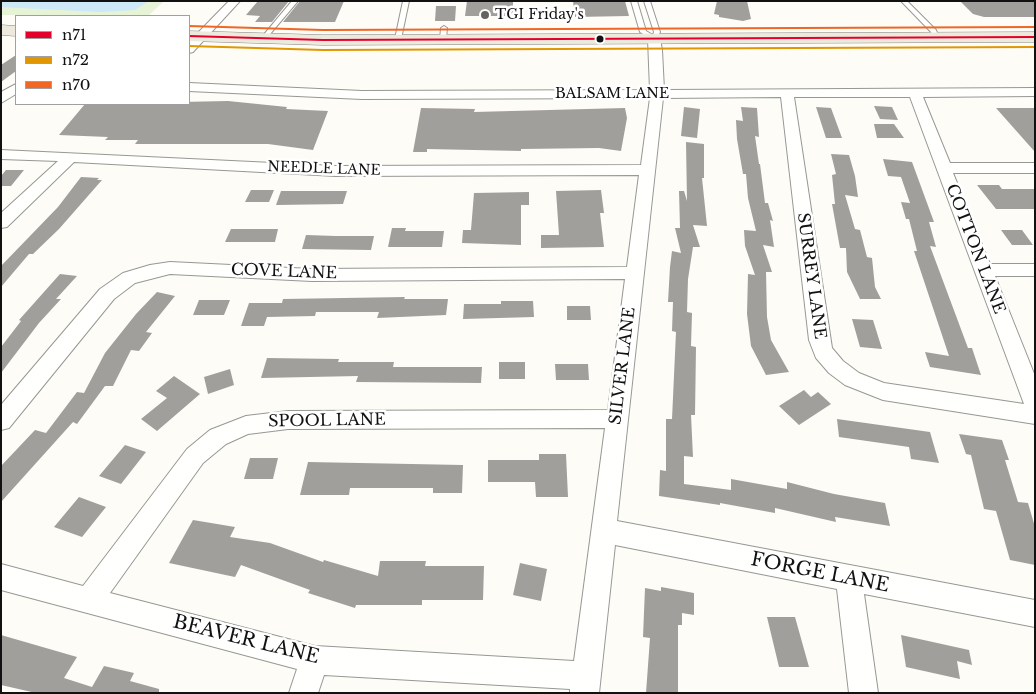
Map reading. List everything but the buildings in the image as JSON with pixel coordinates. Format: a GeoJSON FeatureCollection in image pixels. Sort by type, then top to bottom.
{"type":"FeatureCollection","features":[{"type":"Feature","properties":{"kind":"main road"},"geometry":{"type":"LineString","coordinates":[[1,30],[15,31]]}},
{"type":"Feature","properties":{"kind":"main road"},"geometry":{"type":"LineString","coordinates":[[192,43],[263,39],[398,39],[443,33],[751,50],[942,43],[1035,37]]}},
{"type":"Feature","properties":{"kind":"main road"},"geometry":{"type":"LineString","coordinates":[[1,42],[15,43]]}},
{"type":"Feature","properties":{"kind":"main road"},"geometry":{"type":"LineString","coordinates":[[192,43],[326,52],[655,45],[942,43],[1035,49]]}},
{"type":"Feature","properties":{"kind":"street"},"geometry":{"type":"LineString","coordinates":[[192,43],[235,1]]}},
{"type":"Feature","properties":{"kind":"street","name":"SILVER LANE"},"geometry":{"type":"LineString","coordinates":[[585,684],[657,94],[655,45]]}},
{"type":"Feature","properties":{"kind":"street","name":"BALSAM LANE"},"geometry":{"type":"LineString","coordinates":[[190,87],[362,95],[1035,92]]}},
{"type":"Feature","properties":{"kind":"street"},"geometry":{"type":"LineString","coordinates":[[1,99],[15,89]]}},
{"type":"Feature","properties":{"kind":"street","name":"COTTON LANE"},"geometry":{"type":"LineString","coordinates":[[915,93],[1035,404]]}},
{"type":"Feature","properties":{"kind":"street","name":"SURREY LANE"},"geometry":{"type":"LineString","coordinates":[[787,94],[819,340],[823,352],[836,367],[852,379],[883,391],[1035,415]]}},
{"type":"Feature","properties":{"kind":"street","name":"NEEDLE LANE"},"geometry":{"type":"LineString","coordinates":[[1,154],[336,171],[647,170]]}},
{"type":"Feature","properties":{"kind":"street"},"geometry":{"type":"LineString","coordinates":[[1,224],[70,158]]}},
{"type":"Feature","properties":{"kind":"street"},"geometry":{"type":"LineString","coordinates":[[945,168],[1035,168]]}},
{"type":"Feature","properties":{"kind":"street","name":"COVE LANE"},"geometry":{"type":"LineString","coordinates":[[1,421],[107,294],[129,278],[150,271],[170,268],[195,268],[312,275],[634,273]]}},
{"type":"Feature","properties":{"kind":"street"},"geometry":{"type":"LineString","coordinates":[[983,270],[1035,270]]}},
{"type":"Feature","properties":{"kind":"street","name":"SPOOL LANE"},"geometry":{"type":"LineString","coordinates":[[89,600],[195,456],[218,437],[246,425],[288,420],[617,419]]}},
{"type":"Feature","properties":{"kind":"street","name":"FORGE LANE"},"geometry":{"type":"LineString","coordinates":[[604,531],[1035,614]]}},
{"type":"Feature","properties":{"kind":"street","name":"BEAVER LANE"},"geometry":{"type":"LineString","coordinates":[[1,576],[315,660],[585,684]]}},
{"type":"Feature","properties":{"kind":"street"},"geometry":{"type":"LineString","coordinates":[[849,579],[864,693]]}},
{"type":"Feature","properties":{"kind":"street"},"geometry":{"type":"LineString","coordinates":[[303,693],[315,660]]}},
{"type":"Feature","properties":{"kind":"lane"},"geometry":{"type":"LineString","coordinates":[[263,39],[295,1]]}},
{"type":"Feature","properties":{"kind":"lane"},"geometry":{"type":"LineString","coordinates":[[398,39],[406,1]]}},
{"type":"Feature","properties":{"kind":"lane"},"geometry":{"type":"LineString","coordinates":[[634,1],[642,32],[655,45]]}},
{"type":"Feature","properties":{"kind":"lane"},"geometry":{"type":"LineString","coordinates":[[647,1],[657,32],[655,45]]}},
{"type":"Feature","properties":{"kind":"lane"},"geometry":{"type":"LineString","coordinates":[[904,1],[915,13],[913,16],[926,31],[942,43]]}},
{"type":"Feature","properties":{"kind":"green space"},"geometry":{"type":"Polygon","coordinates":[[[1,1],[164,1],[149,15],[1,15],[1,1]]]}},
{"type":"Feature","properties":{"kind":"water"},"geometry":{"type":"Polygon","coordinates":[[[1,1],[149,1],[135,10],[100,12],[1,7],[1,1]]]}},
{"type":"Feature","properties":{"kind":"transit line","name":"n70"},"geometry":{"type":"LineString","coordinates":[[190,26],[323,30],[1035,27]]}},
{"type":"Feature","properties":{"kind":"transit line","name":"n71"},"geometry":{"type":"LineString","coordinates":[[190,36],[323,40],[1035,37]]}},
{"type":"Feature","properties":{"kind":"transit line","name":"n72"},"geometry":{"type":"LineString","coordinates":[[190,46],[323,50],[1035,47]]}},
{"type":"Feature","properties":{"kind":"place","name":"TGI Friday's"},"geometry":{"type":"Point","coordinates":[485,15]}}]}
